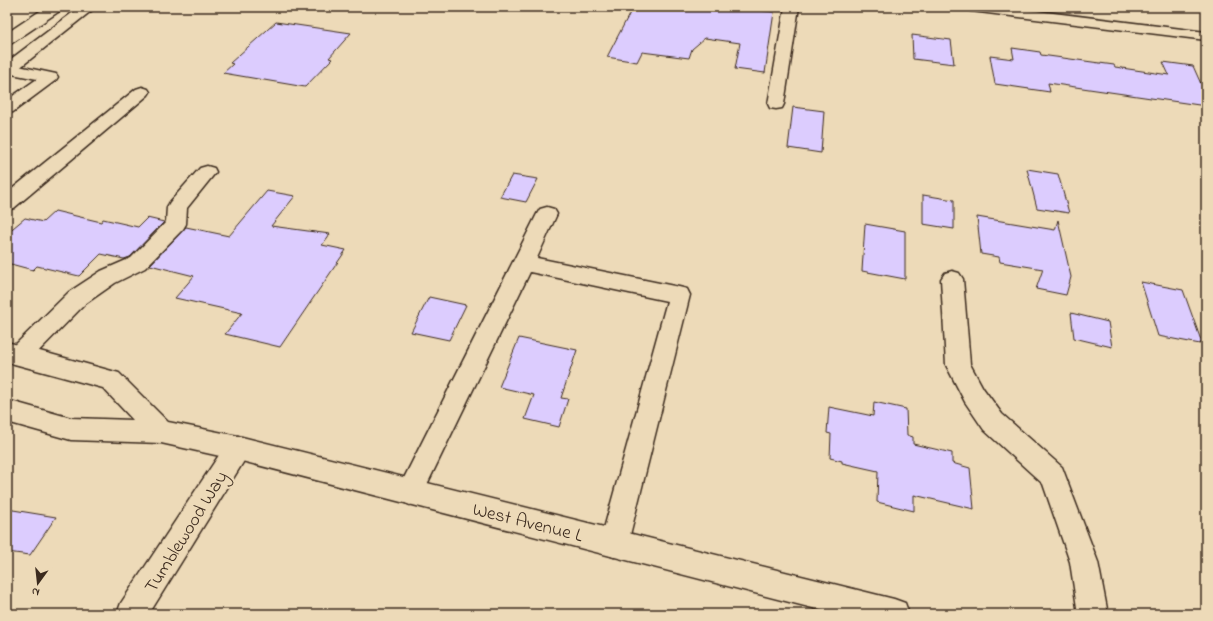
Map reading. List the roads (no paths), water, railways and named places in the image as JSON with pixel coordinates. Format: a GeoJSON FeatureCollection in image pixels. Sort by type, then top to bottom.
{"type":"FeatureCollection","features":[{"type":"Feature","properties":{"kind":"main road"},"geometry":{"type":"LineString","coordinates":[[7,40],[56,7]]}},
{"type":"Feature","properties":{"kind":"main road"},"geometry":{"type":"LineString","coordinates":[[8,69],[90,7]]}},
{"type":"Feature","properties":{"kind":"main road"},"geometry":{"type":"LineString","coordinates":[[776,104],[792,7]]}},
{"type":"Feature","properties":{"kind":"main road"},"geometry":{"type":"LineString","coordinates":[[971,7],[1206,36]]}},
{"type":"Feature","properties":{"kind":"main road"},"geometry":{"type":"LineString","coordinates":[[7,108],[50,77],[8,69]]}},
{"type":"Feature","properties":{"kind":"main road"},"geometry":{"type":"LineString","coordinates":[[7,203],[142,92]]}},
{"type":"Feature","properties":{"kind":"main road"},"geometry":{"type":"LineString","coordinates":[[14,353],[77,298],[108,277],[138,263],[176,224],[177,207],[207,172]]}},
{"type":"Feature","properties":{"kind":"main road"},"geometry":{"type":"LineString","coordinates":[[410,492],[547,214]]}},
{"type":"Feature","properties":{"kind":"main road"},"geometry":{"type":"LineString","coordinates":[[524,263],[679,295],[614,543]]}},
{"type":"Feature","properties":{"kind":"main road"},"geometry":{"type":"LineString","coordinates":[[952,279],[958,365],[974,395],[993,422],[1053,476],[1084,562],[1093,614]]}},
{"type":"Feature","properties":{"kind":"main road"},"geometry":{"type":"LineString","coordinates":[[14,353],[111,380],[161,432]]}},
{"type":"Feature","properties":{"kind":"main road","name":"West Avenue L"},"geometry":{"type":"LineString","coordinates":[[7,411],[71,429],[161,432],[238,448],[894,614]]}},
{"type":"Feature","properties":{"kind":"main road","name":"Tumblewood Way"},"geometry":{"type":"LineString","coordinates":[[132,614],[238,448]]}}]}
